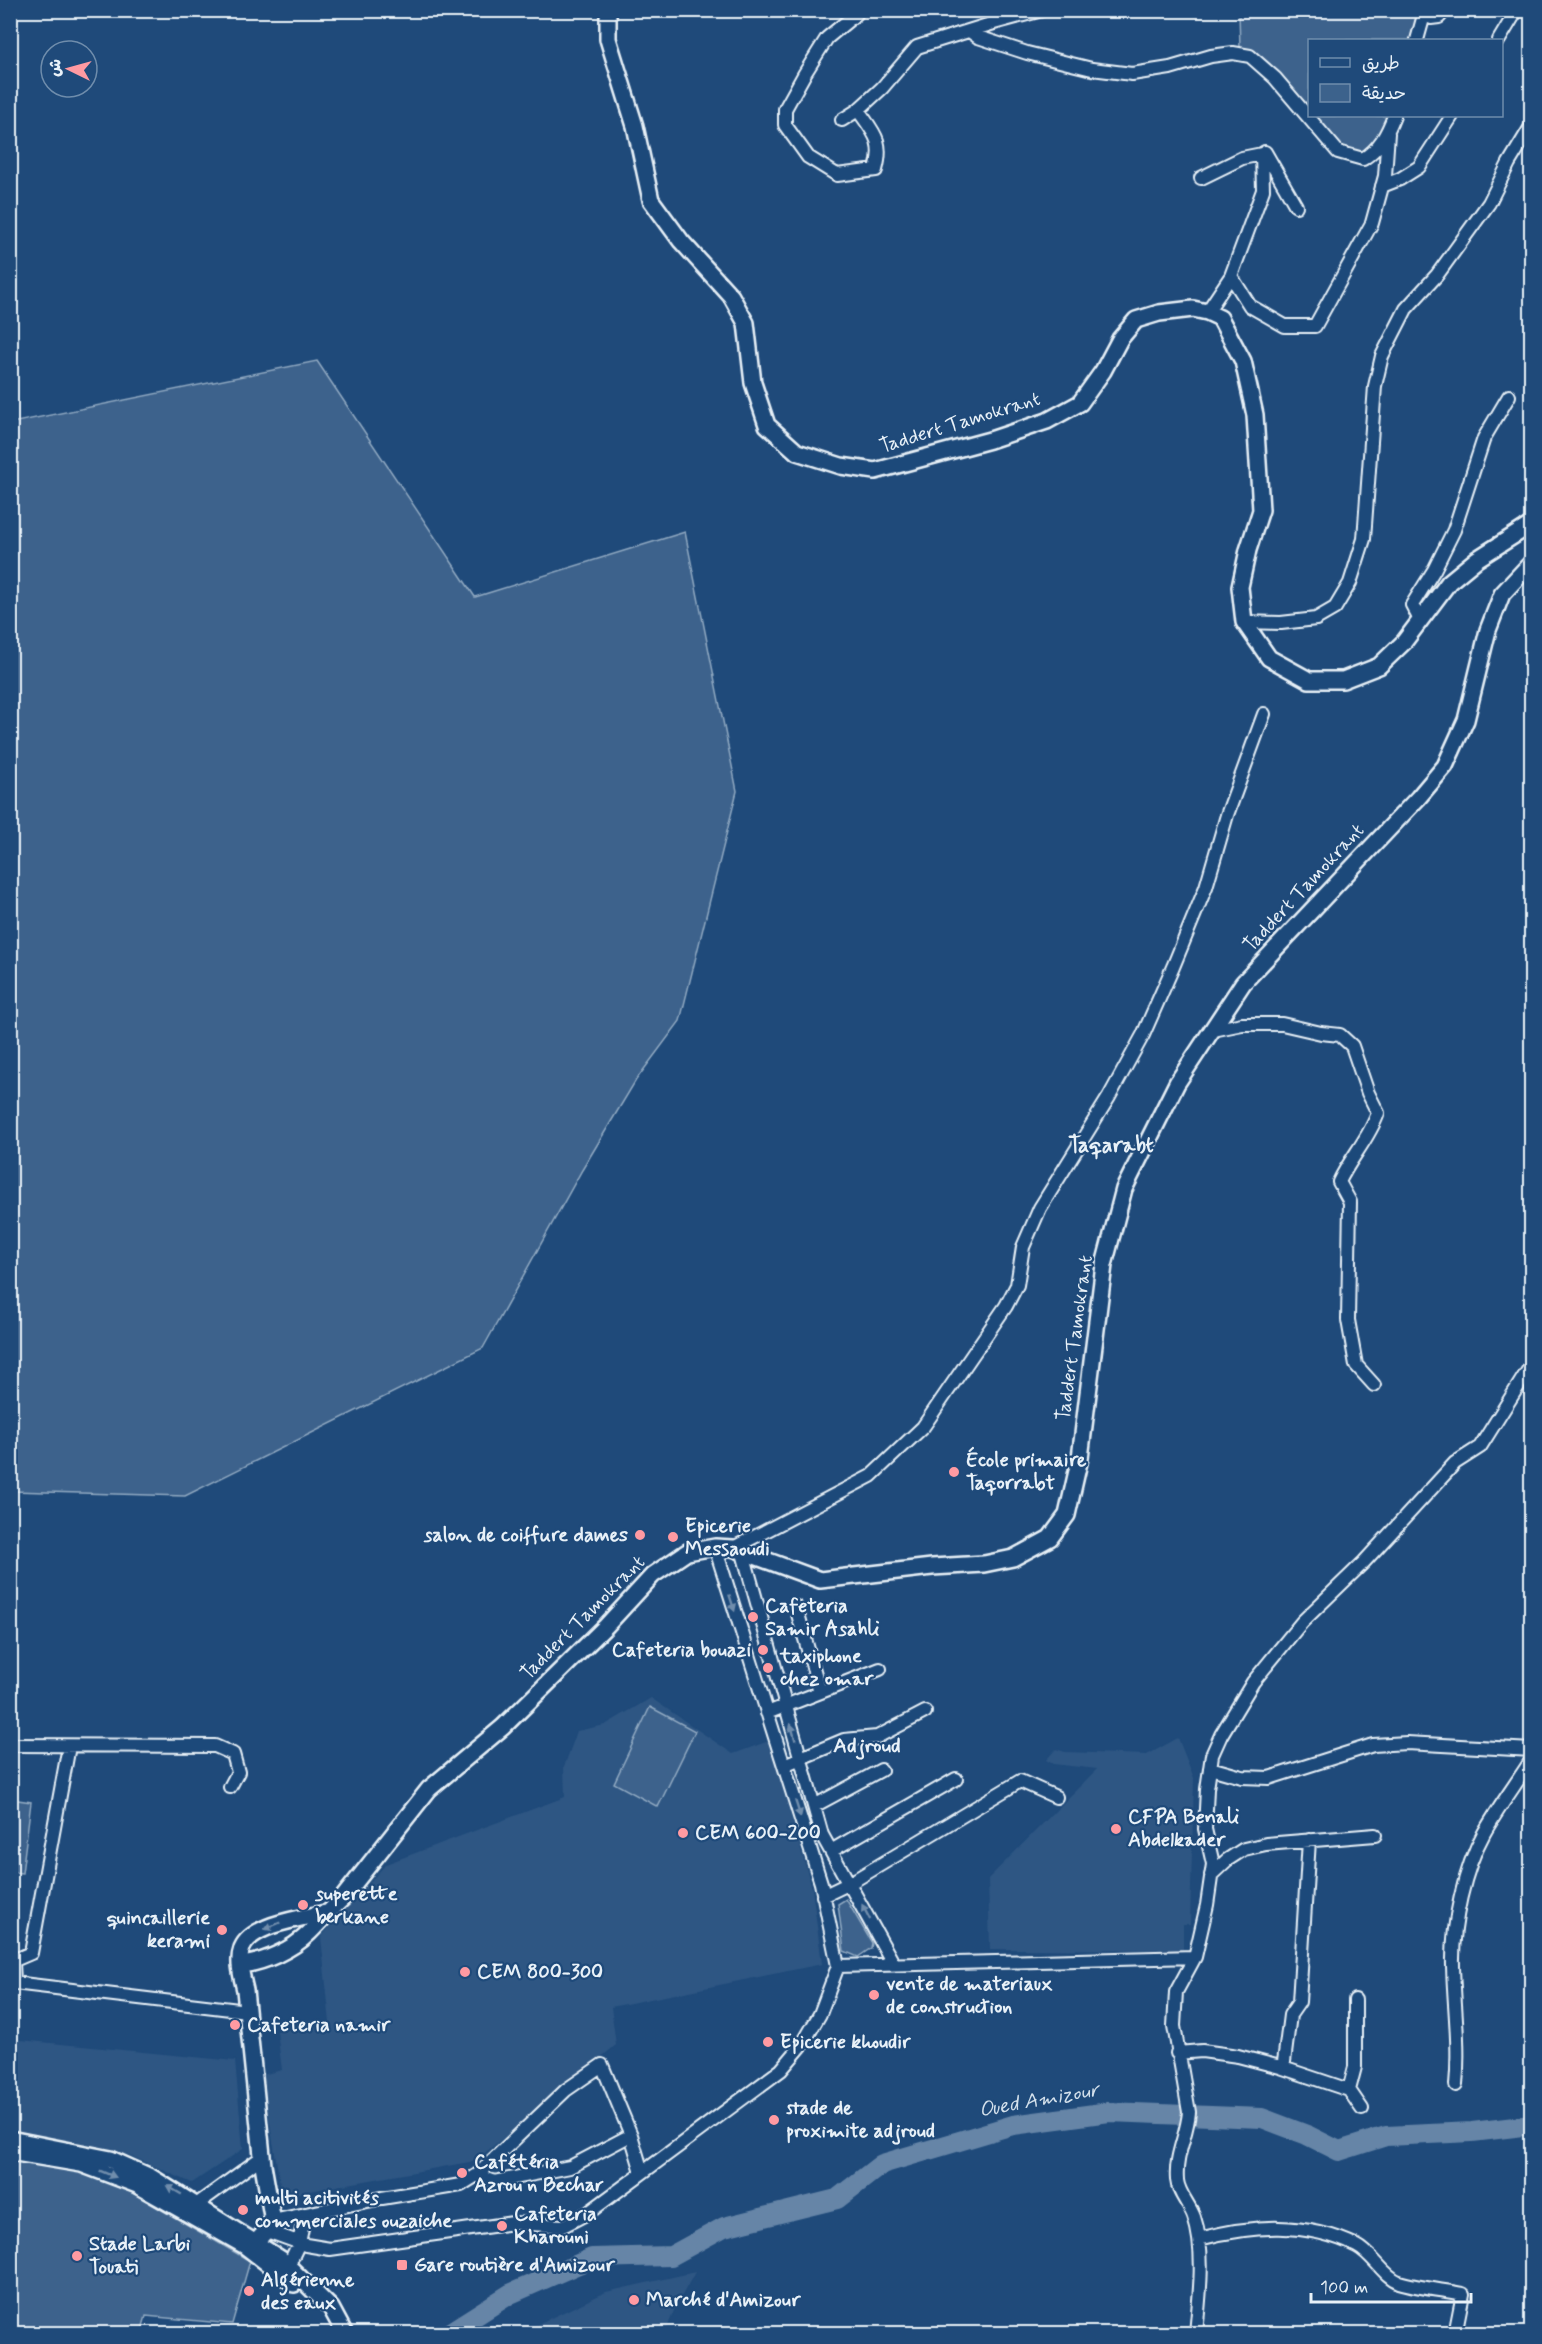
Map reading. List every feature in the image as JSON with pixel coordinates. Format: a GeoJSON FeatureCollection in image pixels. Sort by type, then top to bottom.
{"type":"FeatureCollection","features":[{"type":"Feature","properties":{"kind":"main road","name":"Taddert Tamokrant"},"geometry":{"type":"LineString","coordinates":[[608,10],[608,39],[635,126],[651,200],[681,241],[731,296],[746,323],[753,383],[767,426],[797,452],[841,466],[875,471],[990,440],[1047,421],[1080,403],[1103,371],[1120,339],[1137,320],[1159,313],[1193,309],[1207,312]]}},
{"type":"Feature","properties":{"kind":"main road"},"geometry":{"type":"LineString","coordinates":[[1207,312],[1220,318],[1243,361],[1255,414],[1261,510],[1248,550],[1240,587],[1244,622],[1269,658],[1309,680],[1343,680],[1379,666],[1404,642],[1449,582],[1477,559],[1532,524]]}},
{"type":"Feature","properties":{"kind":"main road","name":"Taddert Tamokrant"},"geometry":{"type":"LineString","coordinates":[[240,1965],[256,1964],[302,1940],[342,1899],[429,1789],[503,1727],[606,1626],[653,1575],[687,1552],[715,1547],[738,1550],[820,1580],[932,1567],[984,1564],[1013,1558],[1050,1538],[1067,1515],[1080,1458],[1104,1265],[1124,1189],[1177,1083],[1243,983],[1418,798],[1445,766],[1466,720],[1488,630],[1502,594],[1532,562]]}},
{"type":"Feature","properties":{"kind":"main road"},"geometry":{"type":"LineString","coordinates":[[261,2236],[262,2157],[240,1965],[242,1949],[250,1936],[282,1922],[326,1913]]}},
{"type":"Feature","properties":{"kind":"main road"},"geometry":{"type":"LineString","coordinates":[[10,2139],[111,2159],[151,2177],[196,2205],[261,2236],[331,2308],[343,2334]]}},
{"type":"Feature","properties":{"kind":"main road"},"geometry":{"type":"LineString","coordinates":[[10,2152],[81,2164],[261,2236],[304,2292],[343,2334]]}},
{"type":"Feature","properties":{"kind":"street"},"geometry":{"type":"LineString","coordinates":[[854,10],[856,14],[827,38],[805,73],[785,109],[786,125],[808,157],[837,175],[876,170],[881,153],[875,134],[858,110]]}},
{"type":"Feature","properties":{"kind":"street"},"geometry":{"type":"LineString","coordinates":[[842,120],[858,110],[893,78],[917,47],[1042,10]]}},
{"type":"Feature","properties":{"kind":"street"},"geometry":{"type":"LineString","coordinates":[[1417,39],[1422,13],[1431,18],[1440,17],[1445,10]]}},
{"type":"Feature","properties":{"kind":"street"},"geometry":{"type":"LineString","coordinates":[[1500,39],[1517,10]]}},
{"type":"Feature","properties":{"kind":"street"},"geometry":{"type":"LineString","coordinates":[[971,32],[978,37],[1027,53],[1092,69],[1132,74],[1170,68],[1210,56],[1233,53],[1250,56],[1275,78],[1308,117]]}},
{"type":"Feature","properties":{"kind":"street"},"geometry":{"type":"LineString","coordinates":[[1308,117],[1338,152],[1363,159],[1375,151],[1388,132],[1394,117]]}},
{"type":"Feature","properties":{"kind":"street"},"geometry":{"type":"LineString","coordinates":[[1382,186],[1400,179],[1419,167],[1451,117]]}},
{"type":"Feature","properties":{"kind":"street"},"geometry":{"type":"LineString","coordinates":[[1244,622],[1281,623],[1316,619],[1335,609],[1350,583],[1364,539],[1375,386],[1382,356],[1406,309],[1437,275],[1489,203],[1532,124]]}},
{"type":"Feature","properties":{"kind":"street"},"geometry":{"type":"LineString","coordinates":[[1231,276],[1250,306],[1284,326],[1315,326],[1372,223],[1382,186],[1388,132]]}},
{"type":"Feature","properties":{"kind":"street"},"geometry":{"type":"LineString","coordinates":[[1201,178],[1242,158],[1265,152],[1296,206]]}},
{"type":"Feature","properties":{"kind":"street"},"geometry":{"type":"LineString","coordinates":[[1207,312],[1231,276],[1263,190],[1262,154]]}},
{"type":"Feature","properties":{"kind":"street"},"geometry":{"type":"LineString","coordinates":[[1420,620],[1412,605],[1434,570],[1454,530],[1484,438],[1509,396]]}},
{"type":"Feature","properties":{"kind":"street"},"geometry":{"type":"LineString","coordinates":[[893,1963],[822,1835],[738,1550],[871,1476],[923,1427],[1006,1306],[1017,1285],[1023,1247],[1040,1208],[1109,1097],[1143,1035],[1173,968],[1206,887],[1227,815],[1264,714]]}},
{"type":"Feature","properties":{"kind":"street"},"geometry":{"type":"LineString","coordinates":[[1213,1030],[1242,1024],[1282,1024],[1340,1035],[1352,1046],[1368,1093],[1378,1113],[1372,1130],[1346,1166],[1339,1182],[1350,1202],[1348,1320],[1356,1365],[1374,1385]]}},
{"type":"Feature","properties":{"kind":"street"},"geometry":{"type":"LineString","coordinates":[[1196,2334],[1199,2299],[1199,2239],[1194,2217],[1177,2183],[1176,2158],[1188,2124],[1189,2112],[1174,2026],[1176,1992],[1195,1957],[1213,1864],[1205,1829],[1212,1755],[1221,1735],[1253,1682],[1302,1622],[1357,1570],[1455,1463],[1480,1447],[1532,1364]]}},
{"type":"Feature","properties":{"kind":"street"},"geometry":{"type":"LineString","coordinates":[[261,2236],[330,2249],[513,2223],[563,2226],[588,2213],[781,2070],[802,2045],[820,2014],[838,1966],[821,1883],[715,1547]]}},
{"type":"Feature","properties":{"kind":"street"},"geometry":{"type":"LineString","coordinates":[[796,1607],[820,1692]]}},
{"type":"Feature","properties":{"kind":"street"},"geometry":{"type":"LineString","coordinates":[[767,1713],[880,1670]]}},
{"type":"Feature","properties":{"kind":"street"},"geometry":{"type":"LineString","coordinates":[[784,1765],[844,1740],[877,1737],[925,1712]]}},
{"type":"Feature","properties":{"kind":"street"},"geometry":{"type":"LineString","coordinates":[[1210,1768],[1242,1777],[1269,1778],[1373,1744],[1395,1743],[1532,1750]]}},
{"type":"Feature","properties":{"kind":"street"},"geometry":{"type":"LineString","coordinates":[[10,1745],[215,1746],[233,1754],[238,1772],[230,1787]]}},
{"type":"Feature","properties":{"kind":"street"},"geometry":{"type":"LineString","coordinates":[[69,1746],[31,1953],[12,1962],[14,1983],[247,2011]]}},
{"type":"Feature","properties":{"kind":"street"},"geometry":{"type":"LineString","coordinates":[[1456,2085],[1459,2052],[1453,1964],[1458,1912],[1471,1862],[1484,1833],[1532,1760]]}},
{"type":"Feature","properties":{"kind":"street"},"geometry":{"type":"LineString","coordinates":[[814,1806],[881,1770]]}},
{"type":"Feature","properties":{"kind":"street"},"geometry":{"type":"LineString","coordinates":[[831,1851],[956,1779]]}},
{"type":"Feature","properties":{"kind":"street"},"geometry":{"type":"LineString","coordinates":[[823,1896],[850,1883],[1020,1782],[1056,1797]]}},
{"type":"Feature","properties":{"kind":"street"},"geometry":{"type":"LineString","coordinates":[[1211,1875],[1227,1860],[1244,1849],[1266,1844],[1375,1835]]}},
{"type":"Feature","properties":{"kind":"street"},"geometry":{"type":"LineString","coordinates":[[1280,2067],[1284,2062],[1290,2015],[1299,2002],[1310,1840]]}},
{"type":"Feature","properties":{"kind":"street"},"geometry":{"type":"LineString","coordinates":[[838,1966],[1195,1957]]}},
{"type":"Feature","properties":{"kind":"street"},"geometry":{"type":"LineString","coordinates":[[1349,2090],[1355,2067],[1355,2000]]}},
{"type":"Feature","properties":{"kind":"street"},"geometry":{"type":"LineString","coordinates":[[1177,2053],[1202,2051],[1238,2056],[1280,2067],[1349,2090],[1362,2109]]}},
{"type":"Feature","properties":{"kind":"street"},"geometry":{"type":"LineString","coordinates":[[261,2236],[305,2214],[461,2185],[477,2175],[566,2090],[602,2065],[631,2135],[642,2172]]}},
{"type":"Feature","properties":{"kind":"street"},"geometry":{"type":"LineString","coordinates":[[477,2175],[494,2182],[570,2167],[631,2135]]}},
{"type":"Feature","properties":{"kind":"street"},"geometry":{"type":"LineString","coordinates":[[196,2205],[262,2157]]}},
{"type":"Feature","properties":{"kind":"street"},"geometry":{"type":"LineString","coordinates":[[288,2266],[299,2243],[305,2214]]}},
{"type":"Feature","properties":{"kind":"street"},"geometry":{"type":"LineString","coordinates":[[1199,2239],[1230,2231],[1268,2226],[1317,2232],[1338,2239],[1359,2247],[1397,2281],[1463,2294],[1455,2334]]}},
{"type":"Feature","properties":{"kind":"shaded area","name":"CEM 800-300"},"geometry":{"type":"Polygon","coordinates":[[[651,1698],[733,1754],[769,1741],[812,1888],[822,1964],[611,2007],[616,2045],[475,2161],[282,2196],[262,2075],[282,2070],[277,2031],[330,2023],[321,1937],[386,1864],[565,1797],[564,1767],[577,1731],[605,1725],[651,1698]]]}},
{"type":"Feature","properties":{"kind":"shaded area","name":"CFPA Benali Abdelkader"},"geometry":{"type":"Polygon","coordinates":[[[1178,1738],[1194,1778],[1190,1924],[1183,1924],[1183,1950],[990,1949],[988,1879],[1097,1769],[1053,1764],[1046,1760],[1056,1749],[1065,1752],[1147,1755],[1178,1738]]]}},
{"type":"Feature","properties":{"kind":"shaded area"},"geometry":{"type":"Polygon","coordinates":[[[10,2039],[235,2061],[243,2149],[192,2183],[129,2155],[11,2133],[10,2039]]]}},
{"type":"Feature","properties":{"kind":"shaded area","name":"Marché d'Amizour"},"geometry":{"type":"Polygon","coordinates":[[[695,2272],[675,2308],[665,2333],[519,2333],[606,2292],[695,2272]]]}},
{"type":"Feature","properties":{"kind":"green space"},"geometry":{"type":"Polygon","coordinates":[[[1414,10],[1417,17],[1411,39],[1308,39],[1308,109],[1279,73],[1253,50],[1240,48],[1239,11],[1414,10]]]}},
{"type":"Feature","properties":{"kind":"green space"},"geometry":{"type":"Polygon","coordinates":[[[1315,117],[1387,117],[1378,136],[1362,152],[1341,146],[1315,117]]]}},
{"type":"Feature","properties":{"kind":"green space"},"geometry":{"type":"Polygon","coordinates":[[[317,361],[475,597],[685,532],[737,791],[680,1021],[636,1080],[582,1170],[483,1348],[185,1496],[11,1491],[11,423],[317,361]]]}},
{"type":"Feature","properties":{"kind":"green space"},"geometry":{"type":"Polygon","coordinates":[[[650,1707],[695,1731],[658,1807],[614,1783],[650,1707]]]}},
{"type":"Feature","properties":{"kind":"green space"},"geometry":{"type":"Polygon","coordinates":[[[11,1799],[31,1802],[22,1873],[11,1872],[11,1799]]]}},
{"type":"Feature","properties":{"kind":"green space"},"geometry":{"type":"Polygon","coordinates":[[[846,1899],[872,1943],[871,1948],[858,1957],[844,1951],[838,1904],[846,1899]]]}},
{"type":"Feature","properties":{"kind":"green space"},"geometry":{"type":"Polygon","coordinates":[[[10,2159],[73,2168],[117,2184],[250,2261],[232,2324],[146,2316],[141,2333],[11,2333],[10,2159]]]}},
{"type":"Feature","properties":{"kind":"waterway","name":"Oued Amizour"},"geometry":{"type":"LineString","coordinates":[[447,2334],[510,2294],[592,2258],[671,2256],[724,2227],[837,2199],[882,2164],[1013,2125],[1109,2112],[1262,2118],[1307,2135],[1339,2151],[1386,2136],[1472,2132],[1532,2125]]}},
{"type":"Feature","properties":{"kind":"place","name":"École primaire Taqorrabt"},"geometry":{"type":"Point","coordinates":[954,1472]}},
{"type":"Feature","properties":{"kind":"place","name":"salon de coiffure dames"},"geometry":{"type":"Point","coordinates":[640,1535]}},
{"type":"Feature","properties":{"kind":"place","name":"Epicerie Messaoudi"},"geometry":{"type":"Point","coordinates":[673,1537]}},
{"type":"Feature","properties":{"kind":"place","name":"Cafeteria Samir Asahli"},"geometry":{"type":"Point","coordinates":[753,1617]}},
{"type":"Feature","properties":{"kind":"place","name":"Cafeteria bouazi"},"geometry":{"type":"Point","coordinates":[763,1650]}},
{"type":"Feature","properties":{"kind":"place","name":"taxiphone chez omar"},"geometry":{"type":"Point","coordinates":[768,1668]}},
{"type":"Feature","properties":{"kind":"place","name":"CFPA Benali Abdelkader"},"geometry":{"type":"Point","coordinates":[1116,1829]}},
{"type":"Feature","properties":{"kind":"place","name":"CEM 600-200"},"geometry":{"type":"Point","coordinates":[683,1833]}},
{"type":"Feature","properties":{"kind":"place","name":"superette berkane"},"geometry":{"type":"Point","coordinates":[303,1905]}},
{"type":"Feature","properties":{"kind":"place","name":"quincaillerie kerami"},"geometry":{"type":"Point","coordinates":[222,1930]}},
{"type":"Feature","properties":{"kind":"place","name":"CEM 800-300"},"geometry":{"type":"Point","coordinates":[465,1972]}},
{"type":"Feature","properties":{"kind":"place","name":"vente de materiaux de construction"},"geometry":{"type":"Point","coordinates":[874,1995]}},
{"type":"Feature","properties":{"kind":"place","name":"Cafeteria namir"},"geometry":{"type":"Point","coordinates":[235,2025]}},
{"type":"Feature","properties":{"kind":"place","name":"Epicerie khoudir"},"geometry":{"type":"Point","coordinates":[768,2042]}},
{"type":"Feature","properties":{"kind":"place","name":"stade de proximite adjroud"},"geometry":{"type":"Point","coordinates":[774,2120]}},
{"type":"Feature","properties":{"kind":"place","name":"Cafétéria Azrou n Bechar"},"geometry":{"type":"Point","coordinates":[462,2173]}},
{"type":"Feature","properties":{"kind":"place","name":"multi acitivités commerciales ouzaiche"},"geometry":{"type":"Point","coordinates":[243,2210]}},
{"type":"Feature","properties":{"kind":"place","name":"Cafeteria Kharouni"},"geometry":{"type":"Point","coordinates":[502,2226]}},
{"type":"Feature","properties":{"kind":"place","name":"Stade Larbi Touati"},"geometry":{"type":"Point","coordinates":[77,2256]}},
{"type":"Feature","properties":{"kind":"place","name":"Gare routière d'Amizour"},"geometry":{"type":"Point","coordinates":[402,2265]}},
{"type":"Feature","properties":{"kind":"place","name":"Algérienne des eaux"},"geometry":{"type":"Point","coordinates":[249,2291]}},
{"type":"Feature","properties":{"kind":"place","name":"Marché d'Amizour"},"geometry":{"type":"Point","coordinates":[634,2300]}},
{"type":"Feature","properties":{"kind":"district","name":"Taqarabt"},"geometry":{"type":"Point","coordinates":[1111,1146]}},
{"type":"Feature","properties":{"kind":"district","name":"Adjroud"},"geometry":{"type":"Point","coordinates":[867,1746]}}]}
